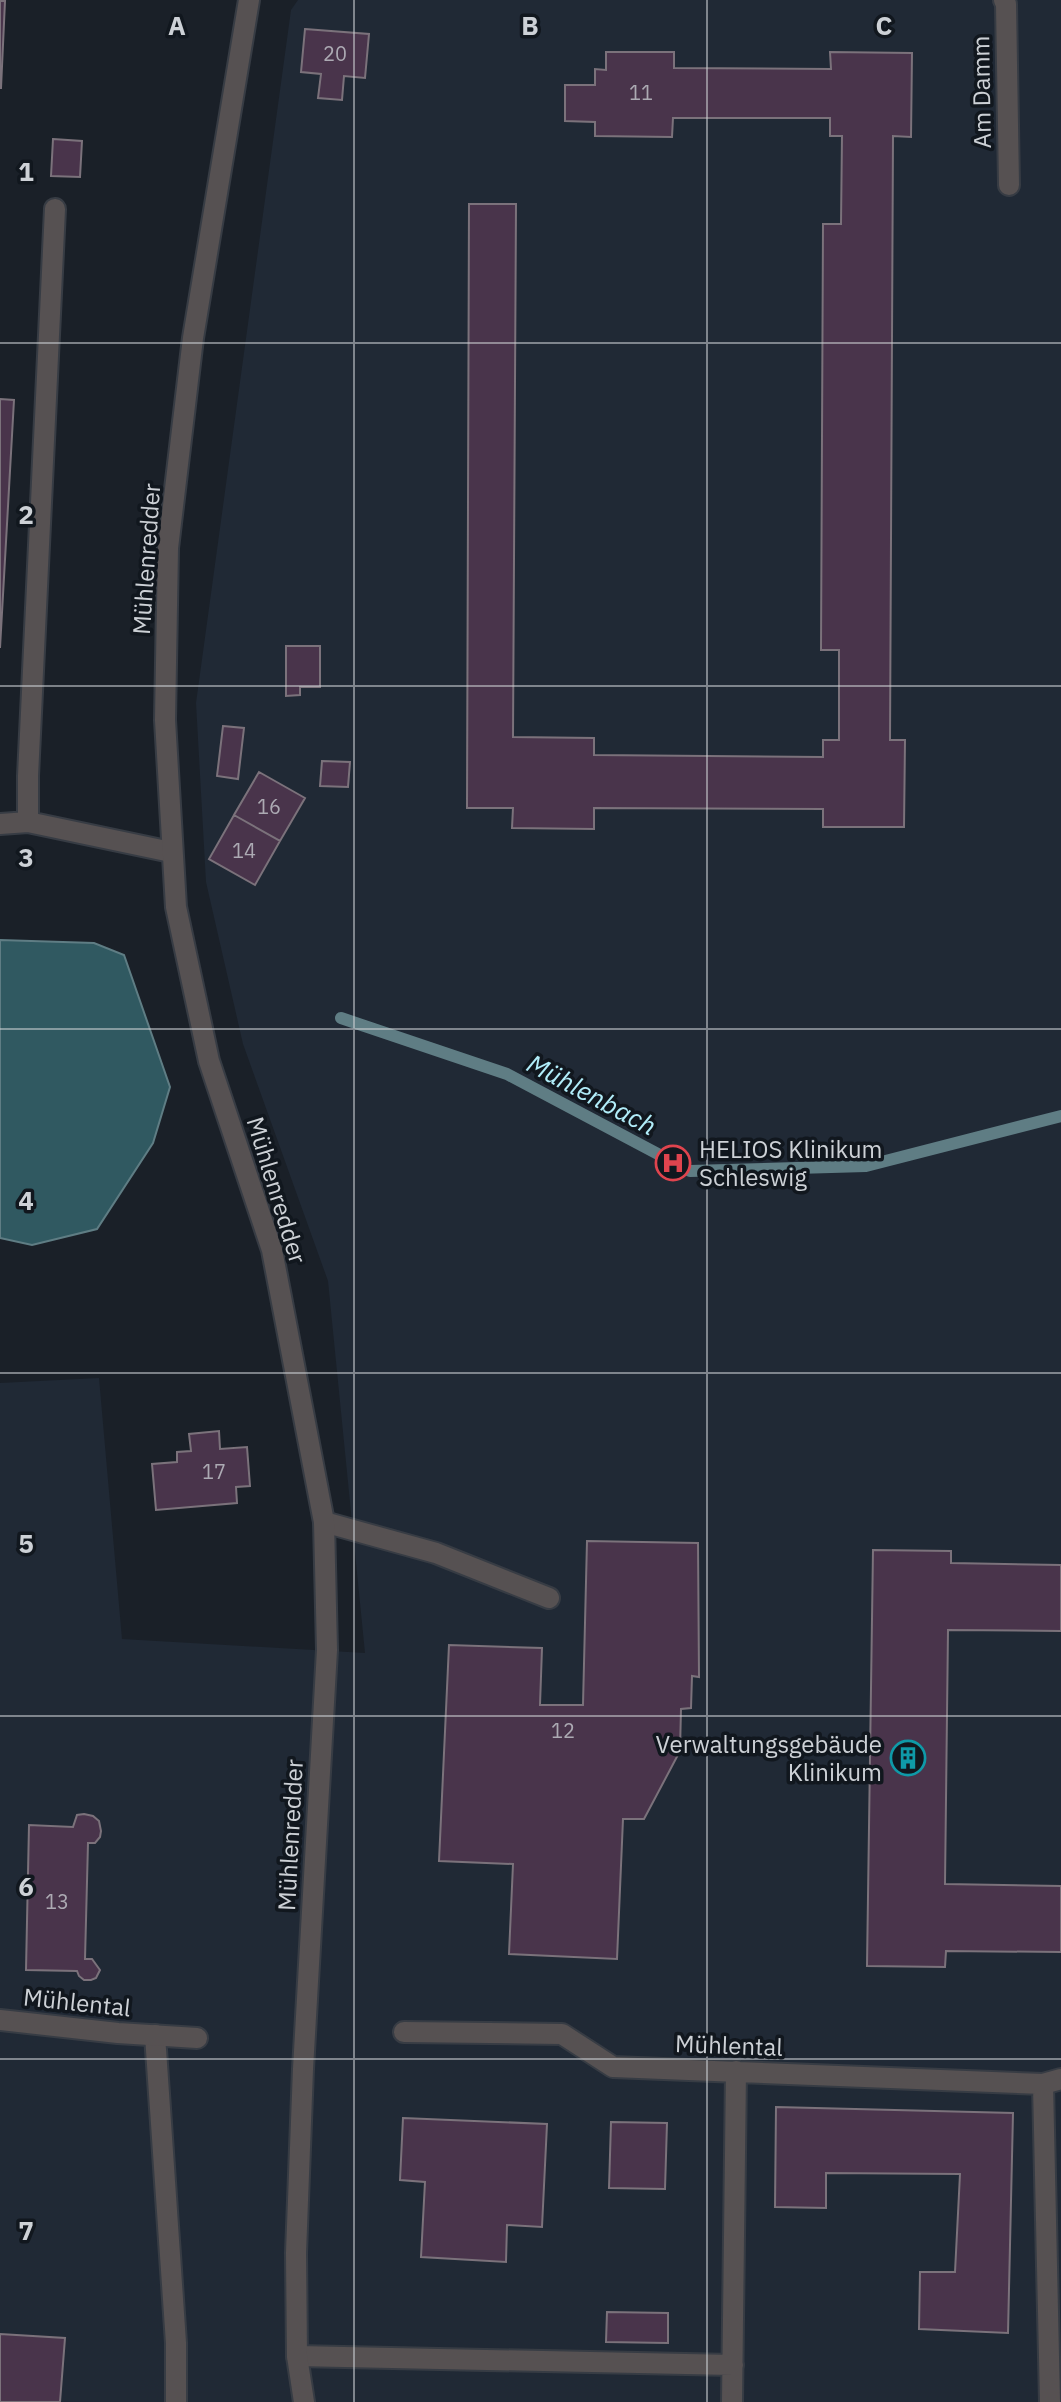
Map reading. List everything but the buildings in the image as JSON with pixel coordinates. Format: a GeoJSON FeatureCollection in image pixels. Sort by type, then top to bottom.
{"type":"FeatureCollection","features":[{"type":"Feature","properties":{"kind":"street","name":"Mühlenredder"},"geometry":{"type":"LineString","coordinates":[[249,0],[193,338],[168,548],[165,720],[176,907],[209,1061],[272,1250],[324,1522],[327,1650],[303,2069],[296,2253],[297,2356],[304,2402]]}},
{"type":"Feature","properties":{"kind":"street","name":"Am Damm"},"geometry":{"type":"LineString","coordinates":[[1004,0],[1009,185]]}},
{"type":"Feature","properties":{"kind":"street"},"geometry":{"type":"LineString","coordinates":[[28,822],[55,209]]}},
{"type":"Feature","properties":{"kind":"street"},"geometry":{"type":"LineString","coordinates":[[0,824],[28,822],[171,852]]}},
{"type":"Feature","properties":{"kind":"street"},"geometry":{"type":"LineString","coordinates":[[324,1522],[436,1553],[549,1598]]}},
{"type":"Feature","properties":{"kind":"street","name":"Mühlental"},"geometry":{"type":"LineString","coordinates":[[0,2020],[197,2038]]}},
{"type":"Feature","properties":{"kind":"street","name":"Mühlental"},"geometry":{"type":"LineString","coordinates":[[404,2032],[562,2034],[613,2067],[1052,2081]]}},
{"type":"Feature","properties":{"kind":"street"},"geometry":{"type":"LineString","coordinates":[[155,2035],[176,2343],[176,2402]]}},
{"type":"Feature","properties":{"kind":"street"},"geometry":{"type":"LineString","coordinates":[[732,2402],[736,2071]]}},
{"type":"Feature","properties":{"kind":"street"},"geometry":{"type":"LineString","coordinates":[[1050,2402],[1052,2081]]}},
{"type":"Feature","properties":{"kind":"street"},"geometry":{"type":"LineString","coordinates":[[297,2356],[733,2365]]}},
{"type":"Feature","properties":{"kind":"shaded area","name":"HELIOS Klinikum Schleswig"},"geometry":{"type":"Polygon","coordinates":[[[298,0],[1061,0],[1061,2402],[0,2402],[0,1383],[99,1378],[122,1639],[365,1653],[328,1281],[243,1044],[206,882],[196,703],[291,10],[298,0]]]}},
{"type":"Feature","properties":{"kind":"shaded area"},"geometry":{"type":"Polygon","coordinates":[[[0,940],[94,943],[124,955],[170,1087],[153,1143],[97,1229],[32,1245],[0,1238],[0,940]]]}},
{"type":"Feature","properties":{"kind":"waterway","name":"Mühlenbach"},"geometry":{"type":"LineString","coordinates":[[341,1018],[507,1074],[690,1171],[866,1166],[1061,1116]]}},
{"type":"Feature","properties":{"kind":"place","name":"HELIOS Klinikum Schleswig"},"geometry":{"type":"Point","coordinates":[673,1163]}},
{"type":"Feature","properties":{"kind":"place","name":"Verwaltungsgebäude Klinikum"},"geometry":{"type":"Point","coordinates":[908,1758]}}]}
